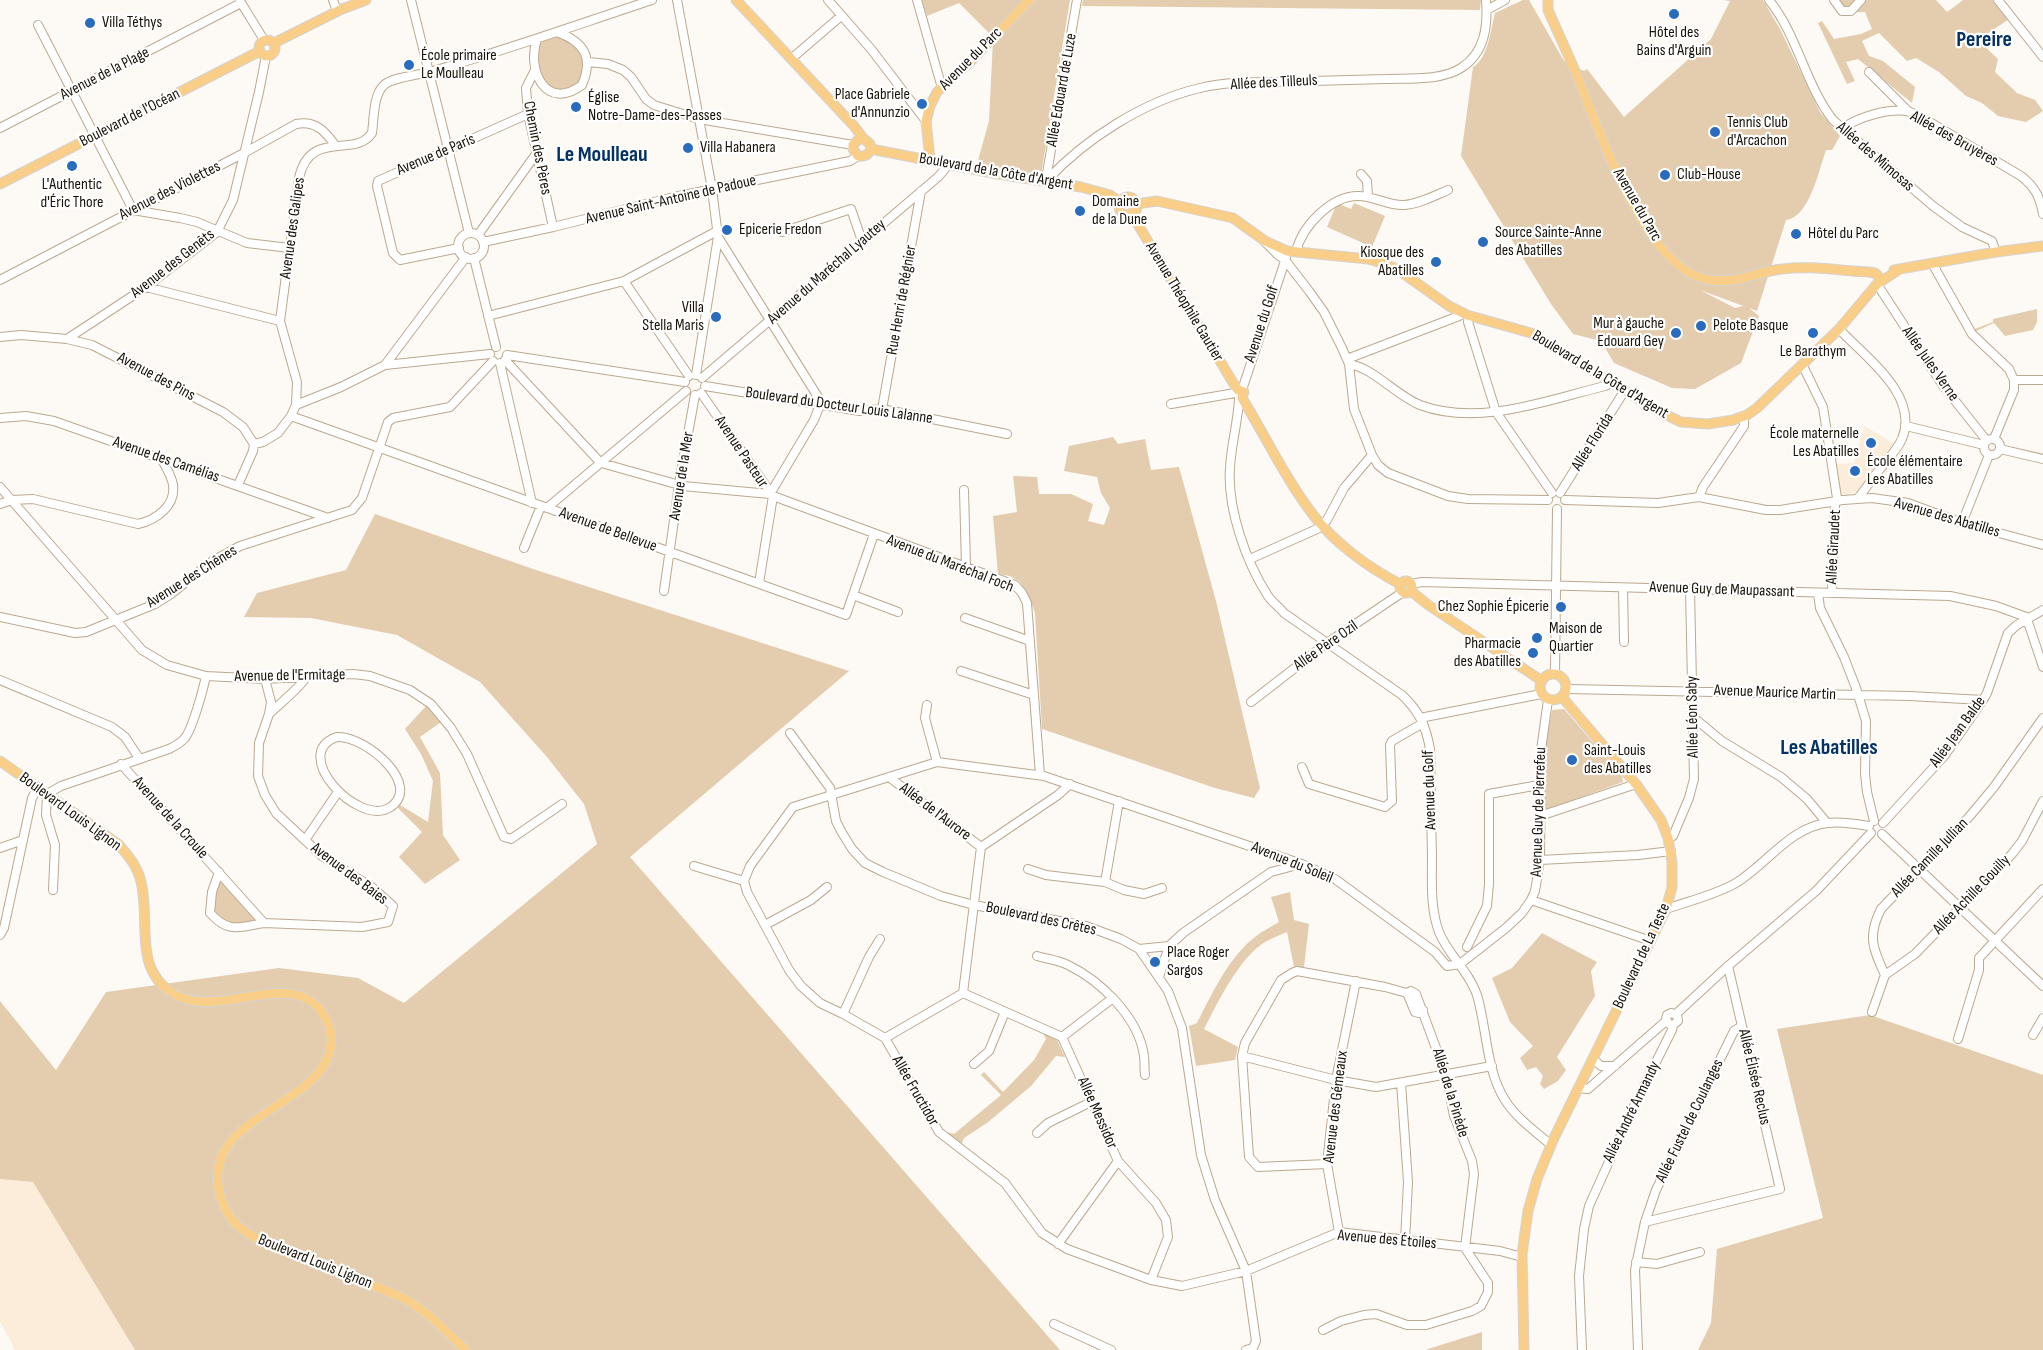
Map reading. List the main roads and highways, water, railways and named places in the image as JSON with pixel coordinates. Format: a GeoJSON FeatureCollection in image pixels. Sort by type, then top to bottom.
{"type":"FeatureCollection","features":[{"type":"Feature","properties":{"kind":"main road"},"geometry":{"type":"LineString","coordinates":[[274,43],[337,11],[366,0]]}},
{"type":"Feature","properties":{"kind":"main road"},"geometry":{"type":"LineString","coordinates":[[736,0],[870,144],[871,149],[866,155],[858,156],[853,145],[863,138]]}},
{"type":"Feature","properties":{"kind":"main road","name":"Avenue du Parc"},"geometry":{"type":"LineString","coordinates":[[930,160],[926,121],[930,106],[942,88],[1029,0]]}},
{"type":"Feature","properties":{"kind":"main road","name":"Avenue du Parc"},"geometry":{"type":"LineString","coordinates":[[1538,0],[1548,5],[1622,183],[1651,234],[1670,258],[1686,271],[1701,278],[1722,282],[1736,281],[1781,269],[1805,268],[1869,272],[1879,280]]}},
{"type":"Feature","properties":{"kind":"main road"},"geometry":{"type":"LineString","coordinates":[[264,40],[274,43],[273,53],[263,53],[259,46],[264,40]]}},
{"type":"Feature","properties":{"kind":"main road","name":"Boulevard de l'Océan"},"geometry":{"type":"LineString","coordinates":[[0,184],[263,53]]}},
{"type":"Feature","properties":{"kind":"main road","name":"Boulevard de la Côte d'Argent"},"geometry":{"type":"LineString","coordinates":[[871,149],[998,174],[1082,187],[1110,195],[1120,202]]}},
{"type":"Feature","properties":{"kind":"main road"},"geometry":{"type":"LineString","coordinates":[[1127,197],[1134,200],[1136,204],[1131,213],[1126,214],[1121,212],[1119,207],[1120,202],[1127,197]]}},
{"type":"Feature","properties":{"kind":"main road","name":"Boulevard de la Côte d'Argent"},"geometry":{"type":"LineString","coordinates":[[1136,204],[1156,201],[1233,218],[1265,241],[1289,254],[1368,259],[1382,263],[1397,269],[1466,315],[1531,333],[1658,411],[1681,422],[1708,424],[1733,420],[1757,408],[1839,329],[1864,300],[1870,287],[1879,280]]}},
{"type":"Feature","properties":{"kind":"main road","name":"Avenue Théophile Gautier"},"geometry":{"type":"LineString","coordinates":[[1131,213],[1300,497],[1322,525],[1370,566],[1542,681]]}},
{"type":"Feature","properties":{"kind":"main road"},"geometry":{"type":"LineString","coordinates":[[1879,280],[1892,270],[2043,246]]}},
{"type":"Feature","properties":{"kind":"main road"},"geometry":{"type":"LineString","coordinates":[[1555,674],[1564,678],[1564,693],[1557,700],[1545,697],[1542,681],[1546,676],[1555,674]]}},
{"type":"Feature","properties":{"kind":"main road","name":"Boulevard de La Teste"},"geometry":{"type":"LineString","coordinates":[[1524,1350],[1522,1252],[1528,1211],[1543,1164],[1666,909],[1672,887],[1671,851],[1661,820],[1636,784],[1564,693]]}},
{"type":"Feature","properties":{"kind":"main road","name":"Boulevard Louis Lignon"},"geometry":{"type":"LineString","coordinates":[[0,761],[118,844],[130,858],[140,877],[144,893],[145,946],[148,962],[155,977],[168,990],[183,998],[200,1002],[276,993],[297,995],[308,999],[316,1006],[328,1023],[330,1048],[320,1072],[306,1085],[244,1127],[226,1148],[219,1167],[218,1184],[223,1205],[231,1219],[246,1233],[256,1238],[406,1299],[431,1317],[466,1350]]}},
{"type":"Feature","properties":{"kind":"place","name":"Hôtel des Bains d'Arguin"},"geometry":{"type":"Point","coordinates":[1674,14]}},
{"type":"Feature","properties":{"kind":"place","name":"Villa Téthys"},"geometry":{"type":"Point","coordinates":[90,23]}},
{"type":"Feature","properties":{"kind":"place","name":"École primaire Le Moulleau"},"geometry":{"type":"Point","coordinates":[409,65]}},
{"type":"Feature","properties":{"kind":"place","name":"Place Gabriele d'Annunzio"},"geometry":{"type":"Point","coordinates":[922,104]}},
{"type":"Feature","properties":{"kind":"place","name":"Église Notre-Dame-des-Passes"},"geometry":{"type":"Point","coordinates":[576,107]}},
{"type":"Feature","properties":{"kind":"place","name":"Tennis Club d'Arcachon"},"geometry":{"type":"Point","coordinates":[1715,132]}},
{"type":"Feature","properties":{"kind":"place","name":"Villa Habanera"},"geometry":{"type":"Point","coordinates":[688,148]}},
{"type":"Feature","properties":{"kind":"place","name":"L'Authentic d'Éric Thore"},"geometry":{"type":"Point","coordinates":[72,166]}},
{"type":"Feature","properties":{"kind":"place","name":"Club-House"},"geometry":{"type":"Point","coordinates":[1665,175]}},
{"type":"Feature","properties":{"kind":"place","name":"Domaine de la Dune"},"geometry":{"type":"Point","coordinates":[1080,211]}},
{"type":"Feature","properties":{"kind":"place","name":"Epicerie Fredon"},"geometry":{"type":"Point","coordinates":[727,230]}},
{"type":"Feature","properties":{"kind":"place","name":"Hôtel du Parc"},"geometry":{"type":"Point","coordinates":[1796,234]}},
{"type":"Feature","properties":{"kind":"place","name":"Source Sainte-Anne des Abatilles"},"geometry":{"type":"Point","coordinates":[1483,242]}},
{"type":"Feature","properties":{"kind":"place","name":"Kiosque des Abatilles"},"geometry":{"type":"Point","coordinates":[1436,262]}},
{"type":"Feature","properties":{"kind":"place","name":"Villa Stella Maris"},"geometry":{"type":"Point","coordinates":[716,317]}},
{"type":"Feature","properties":{"kind":"place","name":"Pelote Basque"},"geometry":{"type":"Point","coordinates":[1701,326]}},
{"type":"Feature","properties":{"kind":"place","name":"Mur à gauche Edouard Gey"},"geometry":{"type":"Point","coordinates":[1676,333]}},
{"type":"Feature","properties":{"kind":"place","name":"Le Barathym"},"geometry":{"type":"Point","coordinates":[1813,333]}},
{"type":"Feature","properties":{"kind":"place","name":"École maternelle Les Abatilles"},"geometry":{"type":"Point","coordinates":[1871,443]}},
{"type":"Feature","properties":{"kind":"place","name":"École élémentaire Les Abatilles"},"geometry":{"type":"Point","coordinates":[1855,471]}},
{"type":"Feature","properties":{"kind":"place","name":"Chez Sophie Épicerie"},"geometry":{"type":"Point","coordinates":[1561,607]}},
{"type":"Feature","properties":{"kind":"place","name":"Maison de Quartier"},"geometry":{"type":"Point","coordinates":[1537,638]}},
{"type":"Feature","properties":{"kind":"place","name":"Pharmacie des Abatilles"},"geometry":{"type":"Point","coordinates":[1533,653]}},
{"type":"Feature","properties":{"kind":"place","name":"Saint-Louis des Abatilles"},"geometry":{"type":"Point","coordinates":[1572,760]}},
{"type":"Feature","properties":{"kind":"place","name":"Place Roger Sargos"},"geometry":{"type":"Point","coordinates":[1155,962]}},
{"type":"Feature","properties":{"kind":"district","name":"Pereire"},"geometry":{"type":"Point","coordinates":[1984,40]}},
{"type":"Feature","properties":{"kind":"district","name":"Le Moulleau"},"geometry":{"type":"Point","coordinates":[602,155]}},
{"type":"Feature","properties":{"kind":"district","name":"Les Abatilles"},"geometry":{"type":"Point","coordinates":[1829,748]}}]}
